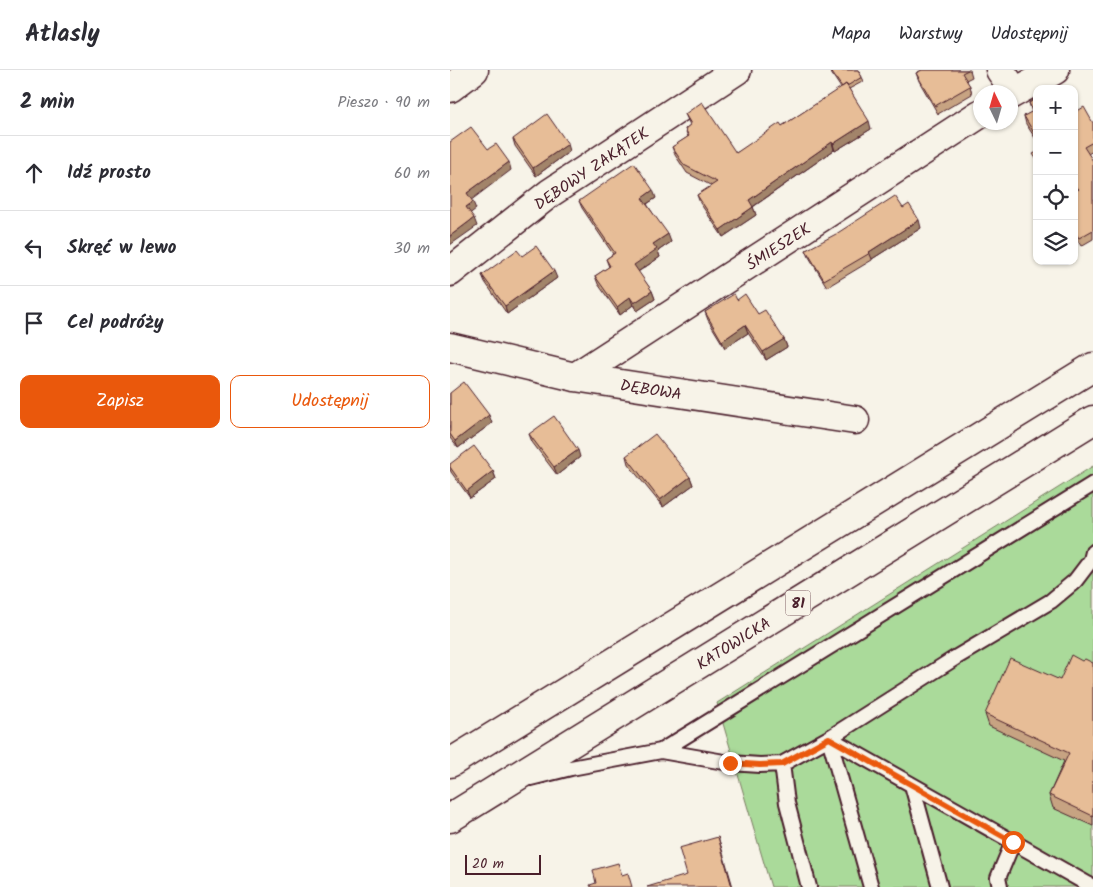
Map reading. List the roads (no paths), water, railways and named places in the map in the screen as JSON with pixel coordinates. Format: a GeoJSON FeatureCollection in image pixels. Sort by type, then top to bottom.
{"type":"FeatureCollection","features":[{"type":"Feature","properties":{"kind":"main road"},"geometry":{"type":"LineString","coordinates":[[450,88],[474,70]]}},
{"type":"Feature","properties":{"kind":"main road","name":"DĘBOWY ZAKĄTEK"},"geometry":{"type":"LineString","coordinates":[[450,272],[550,193],[737,70]]}},
{"type":"Feature","properties":{"kind":"main road"},"geometry":{"type":"LineString","coordinates":[[1000,70],[1008,85]]}},
{"type":"Feature","properties":{"kind":"main road"},"geometry":{"type":"LineString","coordinates":[[1018,91],[1054,70]]}},
{"type":"Feature","properties":{"kind":"main road","name":"ŚMIESZEK"},"geometry":{"type":"LineString","coordinates":[[575,378],[973,119]]}},
{"type":"Feature","properties":{"kind":"main road","name":"DĘBOWA"},"geometry":{"type":"LineString","coordinates":[[450,347],[575,378],[854,420]]}},
{"type":"Feature","properties":{"kind":"main road"},"geometry":{"type":"LineString","coordinates":[[450,764],[1091,366]]}},
{"type":"Feature","properties":{"kind":"main road","name":"KATOWICKA"},"geometry":{"type":"LineString","coordinates":[[450,818],[1093,420]]}},
{"type":"Feature","properties":{"kind":"lane"},"geometry":{"type":"LineString","coordinates":[[661,751],[1093,484]]}},
{"type":"Feature","properties":{"kind":"lane"},"geometry":{"type":"LineString","coordinates":[[504,785],[571,768],[661,751],[730,763],[782,764],[829,738],[955,658],[1052,600],[1075,581],[1092,560],[1093,552]]}},
{"type":"Feature","properties":{"kind":"lane"},"geometry":{"type":"LineString","coordinates":[[829,738],[1091,887]]}},
{"type":"Feature","properties":{"kind":"lane"},"geometry":{"type":"LineString","coordinates":[[829,738],[871,887]]}},
{"type":"Feature","properties":{"kind":"lane"},"geometry":{"type":"LineString","coordinates":[[782,764],[786,803],[810,887]]}},
{"type":"Feature","properties":{"kind":"lane"},"geometry":{"type":"LineString","coordinates":[[912,785],[940,887]]}},
{"type":"Feature","properties":{"kind":"lane"},"geometry":{"type":"LineString","coordinates":[[1000,887],[998,878],[1013,842]]}}]}
